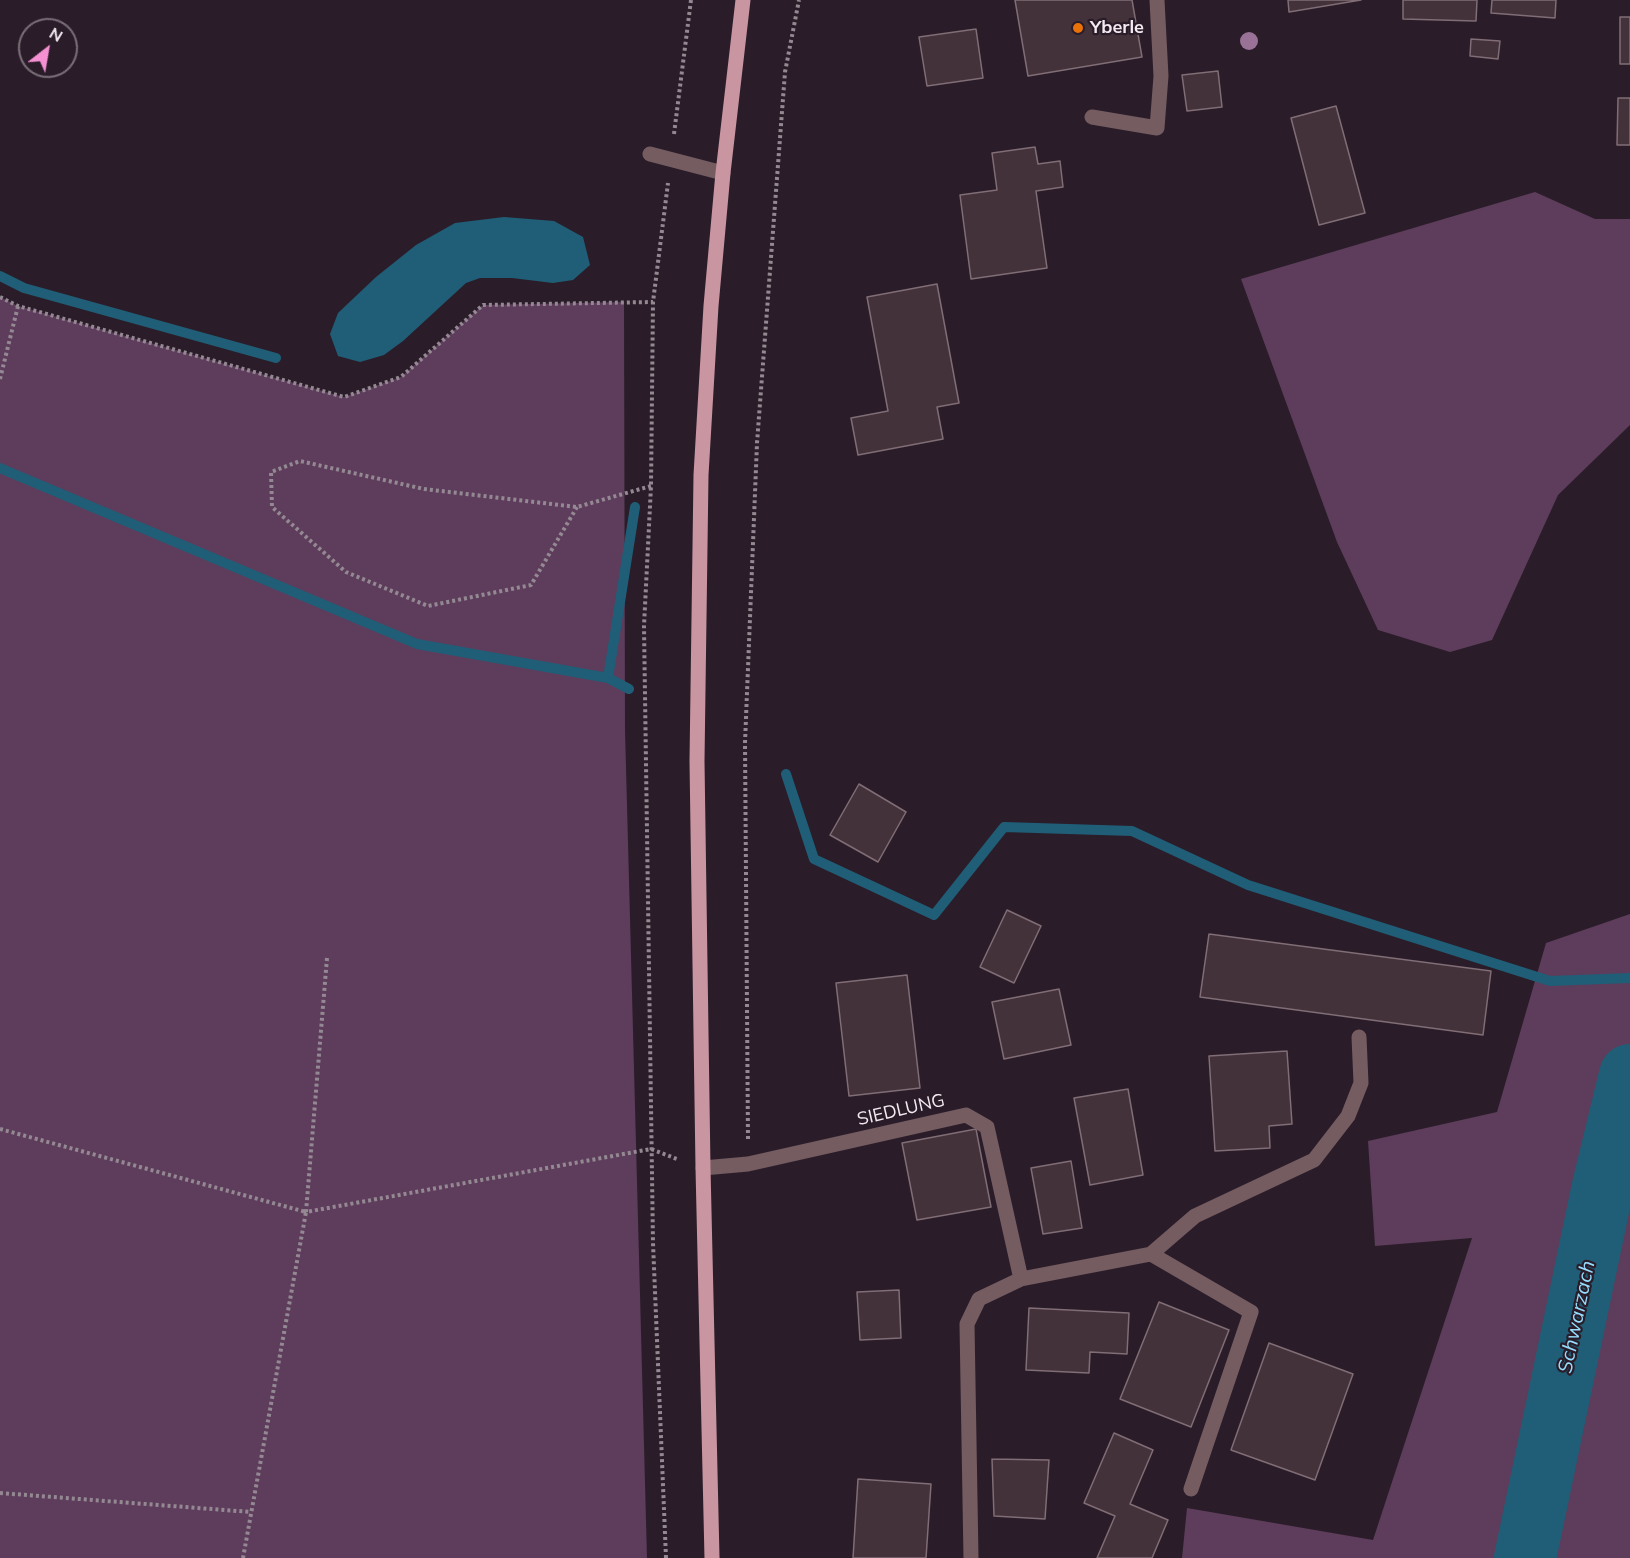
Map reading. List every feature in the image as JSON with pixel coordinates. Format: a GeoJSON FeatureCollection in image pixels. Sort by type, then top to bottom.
{"type":"FeatureCollection","features":[{"type":"Feature","properties":{"kind":"main road"},"geometry":{"type":"LineString","coordinates":[[712,1558],[697,761],[701,474],[711,306],[723,173],[743,0]]}},
{"type":"Feature","properties":{"kind":"street"},"geometry":{"type":"LineString","coordinates":[[1092,117],[1157,128],[1161,75],[1157,0]]}},
{"type":"Feature","properties":{"kind":"street"},"geometry":{"type":"LineString","coordinates":[[650,154],[723,173]]}},
{"type":"Feature","properties":{"kind":"street"},"geometry":{"type":"LineString","coordinates":[[971,1558],[967,1324],[979,1299],[1021,1279],[1151,1254],[1195,1216],[1314,1160],[1348,1116],[1360,1083],[1359,1037]]}},
{"type":"Feature","properties":{"kind":"street","name":"SIEDLUNG"},"geometry":{"type":"LineString","coordinates":[[703,1168],[748,1164],[966,1115],[987,1127],[1021,1279]]}},
{"type":"Feature","properties":{"kind":"street"},"geometry":{"type":"LineString","coordinates":[[1151,1254],[1251,1312],[1191,1489]]}},
{"type":"Feature","properties":{"kind":"path"},"geometry":{"type":"LineString","coordinates":[[748,1164],[745,743],[757,442],[785,72],[799,0]]}},
{"type":"Feature","properties":{"kind":"path"},"geometry":{"type":"LineString","coordinates":[[0,297],[18,306],[344,397],[401,377],[483,305],[653,302],[651,486],[644,626],[653,1243],[666,1558]]}},
{"type":"Feature","properties":{"kind":"path"},"geometry":{"type":"LineString","coordinates":[[0,379],[18,306]]}},
{"type":"Feature","properties":{"kind":"path"},"geometry":{"type":"LineString","coordinates":[[577,507],[531,585],[428,606],[346,572],[272,507],[271,472],[300,461],[424,489],[577,507],[651,486]]}},
{"type":"Feature","properties":{"kind":"path"},"geometry":{"type":"LineString","coordinates":[[243,1558],[306,1212],[327,958]]}},
{"type":"Feature","properties":{"kind":"path"},"geometry":{"type":"LineString","coordinates":[[0,1129],[306,1212],[651,1149]]}},
{"type":"Feature","properties":{"kind":"path"},"geometry":{"type":"LineString","coordinates":[[0,1493],[251,1512]]}},
{"type":"Feature","properties":{"kind":"shaded area"},"geometry":{"type":"Polygon","coordinates":[[[1535,192],[1595,219],[1630,219],[1630,425],[1558,495],[1492,640],[1450,652],[1378,630],[1337,542],[1241,279],[1535,192]]]}},
{"type":"Feature","properties":{"kind":"shaded area"},"geometry":{"type":"Polygon","coordinates":[[[0,297],[18,306],[344,397],[401,377],[483,305],[624,302],[625,730],[647,1558],[0,1558],[0,297]]]}},
{"type":"Feature","properties":{"kind":"shaded area"},"geometry":{"type":"Polygon","coordinates":[[[1630,914],[1630,1558],[1182,1558],[1187,1508],[1373,1540],[1472,1238],[1375,1246],[1368,1141],[1497,1112],[1546,943],[1630,914]]]}},
{"type":"Feature","properties":{"kind":"water"},"geometry":{"type":"Polygon","coordinates":[[[504,217],[554,221],[583,237],[590,265],[573,280],[553,283],[512,278],[480,278],[466,283],[403,341],[384,355],[360,362],[338,356],[330,334],[338,313],[376,277],[416,245],[455,223],[504,217]]]}},
{"type":"Feature","properties":{"kind":"building","name":"Yberle"},"geometry":{"type":"Polygon","coordinates":[[[1015,0],[1132,0],[1142,57],[1028,76],[1015,0]]]}},
{"type":"Feature","properties":{"kind":"building"},"geometry":{"type":"Polygon","coordinates":[[[1288,0],[1361,0],[1289,12],[1288,0]]]}},
{"type":"Feature","properties":{"kind":"building"},"geometry":{"type":"Polygon","coordinates":[[[1403,0],[1477,0],[1476,21],[1403,19],[1403,0]]]}},
{"type":"Feature","properties":{"kind":"building"},"geometry":{"type":"Polygon","coordinates":[[[1492,0],[1556,0],[1555,18],[1491,13],[1492,0]]]}},
{"type":"Feature","properties":{"kind":"building"},"geometry":{"type":"Polygon","coordinates":[[[1620,17],[1630,17],[1630,64],[1620,64],[1620,17]]]}},
{"type":"Feature","properties":{"kind":"building"},"geometry":{"type":"Polygon","coordinates":[[[976,29],[983,78],[927,86],[919,37],[976,29]]]}},
{"type":"Feature","properties":{"kind":"building"},"geometry":{"type":"Polygon","coordinates":[[[1471,39],[1500,41],[1498,59],[1470,56],[1471,39]]]}},
{"type":"Feature","properties":{"kind":"building"},"geometry":{"type":"Polygon","coordinates":[[[1218,71],[1222,107],[1187,111],[1182,75],[1218,71]]]}},
{"type":"Feature","properties":{"kind":"building"},"geometry":{"type":"Polygon","coordinates":[[[1618,98],[1630,98],[1630,145],[1617,145],[1618,98]]]}},
{"type":"Feature","properties":{"kind":"building"},"geometry":{"type":"Polygon","coordinates":[[[1336,106],[1365,213],[1319,225],[1291,118],[1336,106]]]}},
{"type":"Feature","properties":{"kind":"building"},"geometry":{"type":"Polygon","coordinates":[[[1035,147],[1038,164],[1060,161],[1063,187],[1036,191],[1047,268],[971,279],[960,195],[997,190],[992,153],[1035,147]]]}},
{"type":"Feature","properties":{"kind":"building"},"geometry":{"type":"Polygon","coordinates":[[[937,284],[959,403],[937,407],[943,439],[858,455],[851,418],[888,411],[867,297],[937,284]]]}},
{"type":"Feature","properties":{"kind":"building"},"geometry":{"type":"Polygon","coordinates":[[[859,784],[906,812],[878,862],[830,835],[859,784]]]}},
{"type":"Feature","properties":{"kind":"building"},"geometry":{"type":"Polygon","coordinates":[[[1007,910],[1041,926],[1014,983],[980,967],[1007,910]]]}},
{"type":"Feature","properties":{"kind":"building"},"geometry":{"type":"Polygon","coordinates":[[[1209,934],[1491,971],[1483,1035],[1200,997],[1209,934]]]}},
{"type":"Feature","properties":{"kind":"building"},"geometry":{"type":"Polygon","coordinates":[[[907,975],[920,1088],[849,1096],[836,983],[907,975]]]}},
{"type":"Feature","properties":{"kind":"building"},"geometry":{"type":"Polygon","coordinates":[[[1059,989],[1071,1045],[1004,1059],[992,1002],[1059,989]]]}},
{"type":"Feature","properties":{"kind":"building"},"geometry":{"type":"Polygon","coordinates":[[[1287,1051],[1292,1124],[1269,1126],[1270,1148],[1215,1151],[1209,1056],[1287,1051]]]}},
{"type":"Feature","properties":{"kind":"building"},"geometry":{"type":"Polygon","coordinates":[[[1128,1089],[1143,1175],[1090,1185],[1074,1098],[1128,1089]]]}},
{"type":"Feature","properties":{"kind":"building"},"geometry":{"type":"Polygon","coordinates":[[[976,1129],[991,1207],[917,1220],[902,1143],[976,1129]]]}},
{"type":"Feature","properties":{"kind":"building"},"geometry":{"type":"Polygon","coordinates":[[[1071,1161],[1082,1228],[1043,1234],[1031,1168],[1071,1161]]]}},
{"type":"Feature","properties":{"kind":"building"},"geometry":{"type":"Polygon","coordinates":[[[899,1290],[901,1338],[860,1340],[857,1292],[899,1290]]]}},
{"type":"Feature","properties":{"kind":"building"},"geometry":{"type":"Polygon","coordinates":[[[1159,1302],[1229,1330],[1191,1427],[1120,1399],[1159,1302]]]}},
{"type":"Feature","properties":{"kind":"building"},"geometry":{"type":"Polygon","coordinates":[[[1029,1308],[1129,1313],[1127,1354],[1090,1352],[1089,1373],[1026,1370],[1029,1308]]]}},
{"type":"Feature","properties":{"kind":"building"},"geometry":{"type":"Polygon","coordinates":[[[1269,1343],[1353,1374],[1315,1480],[1231,1450],[1269,1343]]]}},
{"type":"Feature","properties":{"kind":"building"},"geometry":{"type":"Polygon","coordinates":[[[1114,1433],[1153,1450],[1130,1504],[1168,1520],[1152,1558],[1097,1558],[1115,1516],[1084,1503],[1114,1433]]]}},
{"type":"Feature","properties":{"kind":"building"},"geometry":{"type":"Polygon","coordinates":[[[992,1459],[1049,1460],[1045,1519],[994,1516],[992,1459]]]}},
{"type":"Feature","properties":{"kind":"building"},"geometry":{"type":"Polygon","coordinates":[[[858,1479],[931,1484],[926,1558],[853,1558],[858,1479]]]}},
{"type":"Feature","properties":{"kind":"waterway"},"geometry":{"type":"LineString","coordinates":[[0,276],[24,288],[276,358]]}},
{"type":"Feature","properties":{"kind":"waterway"},"geometry":{"type":"LineString","coordinates":[[0,468],[417,644],[608,678],[629,689]]}},
{"type":"Feature","properties":{"kind":"waterway"},"geometry":{"type":"LineString","coordinates":[[608,678],[635,507]]}},
{"type":"Feature","properties":{"kind":"waterway"},"geometry":{"type":"LineString","coordinates":[[786,774],[814,859],[934,915],[1004,827],[1132,831],[1248,885],[1550,981],[1630,978]]}},
{"type":"Feature","properties":{"kind":"waterway","name":"Schwarzach"},"geometry":{"type":"LineString","coordinates":[[1525,1558],[1603,1186],[1630,1075]]}},
{"type":"Feature","properties":{"kind":"place","name":"Yberle"},"geometry":{"type":"Point","coordinates":[1078,28]}}]}
